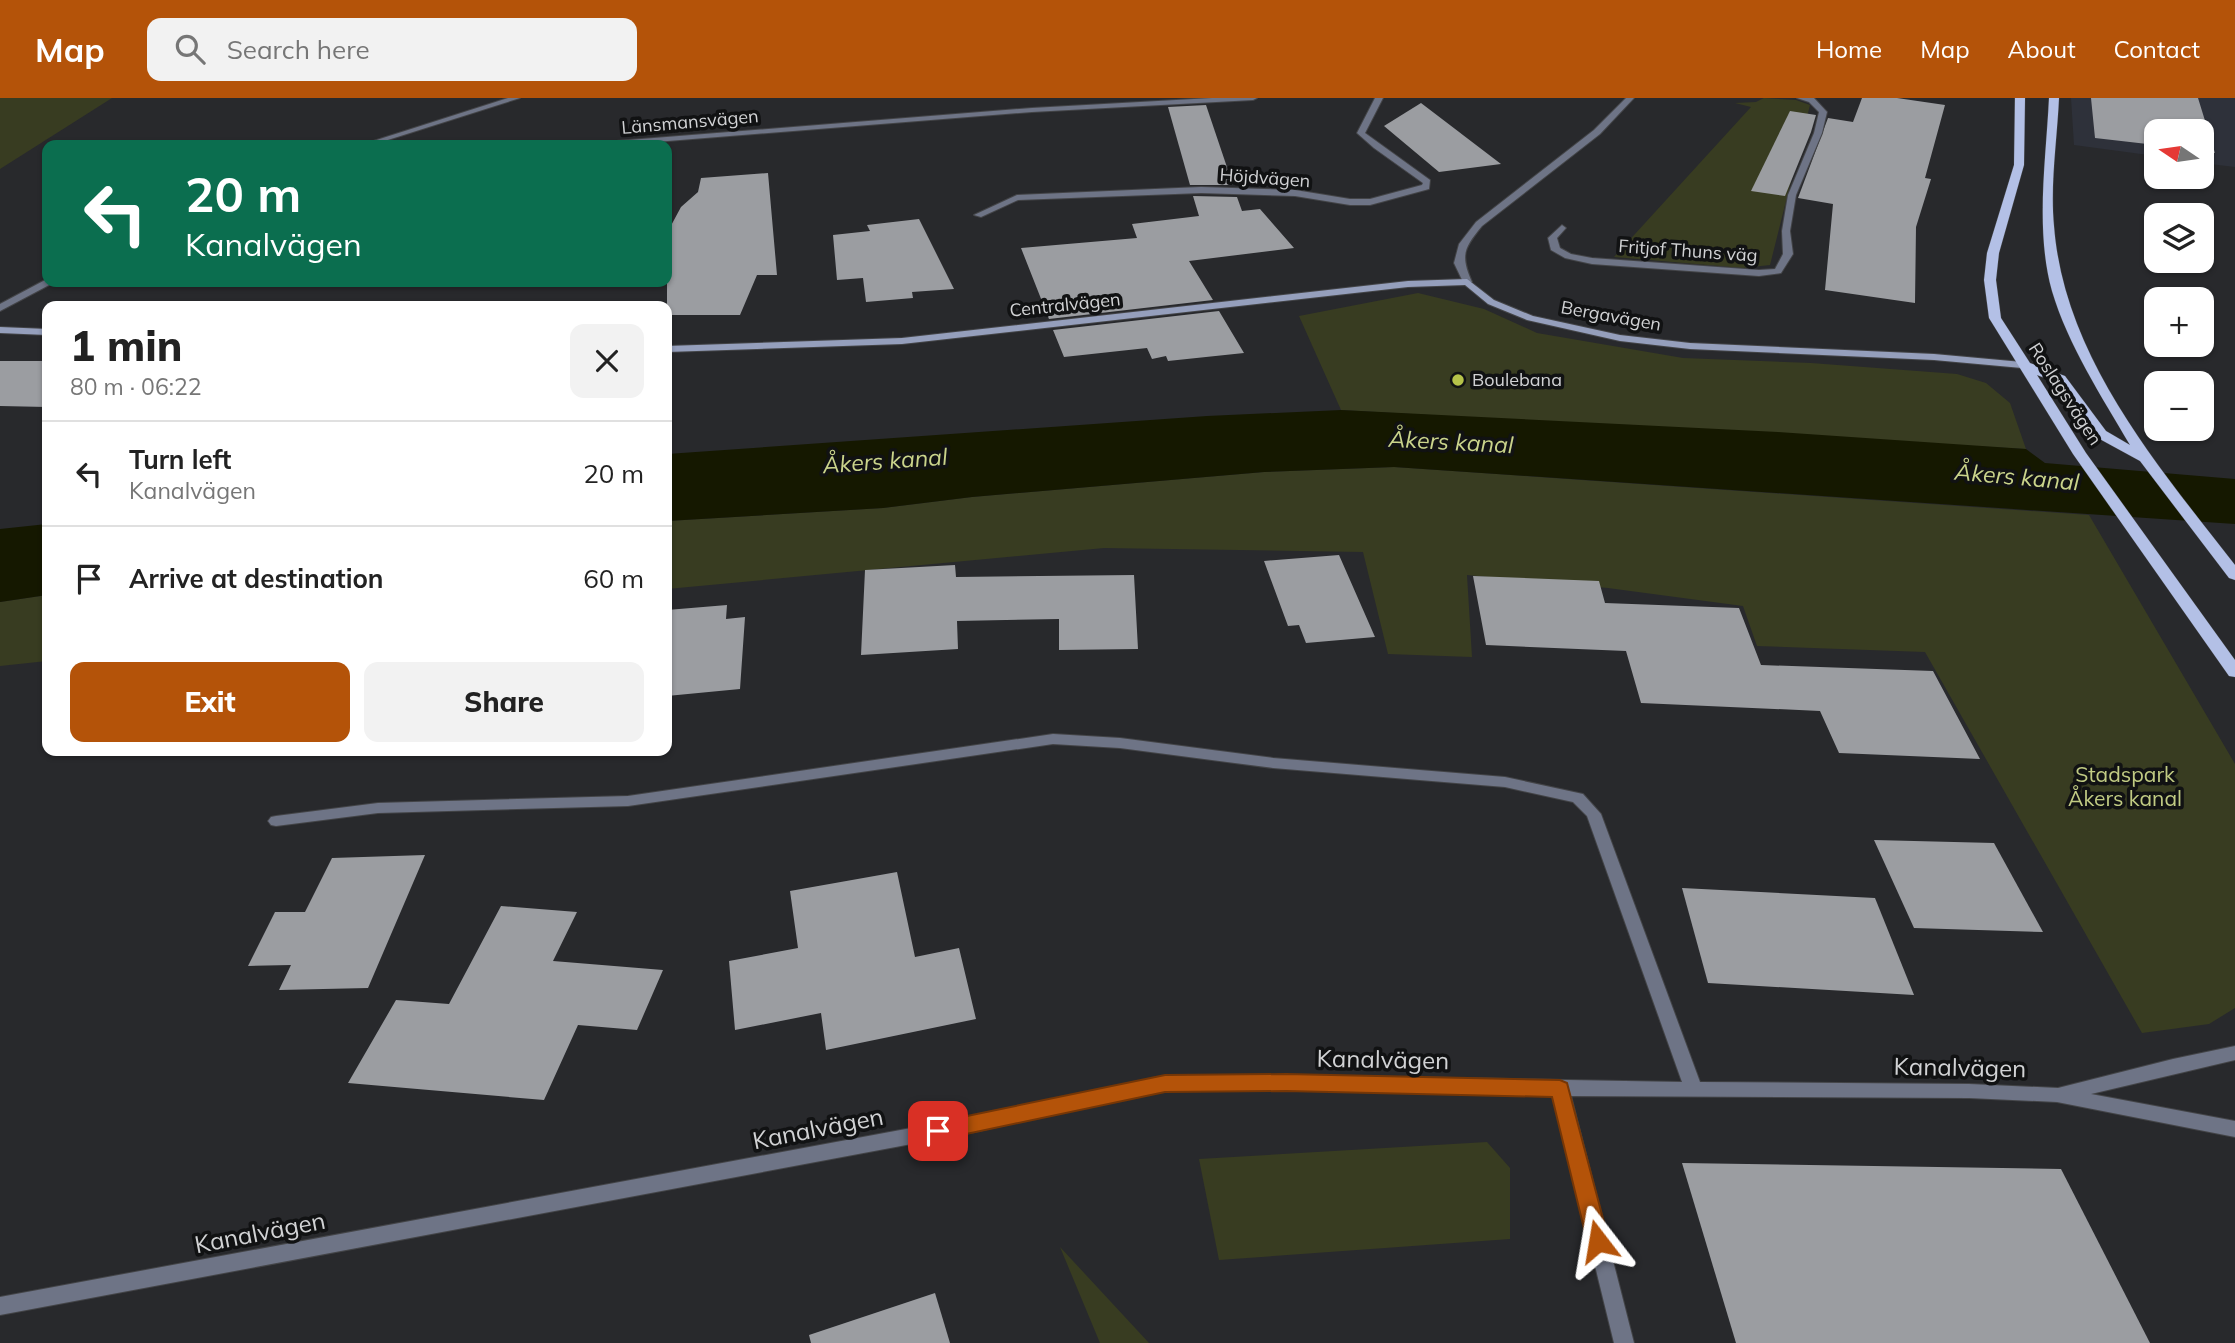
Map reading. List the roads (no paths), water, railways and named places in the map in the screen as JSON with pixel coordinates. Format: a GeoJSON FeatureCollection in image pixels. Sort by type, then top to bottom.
{"type":"FeatureCollection","features":[{"type":"Feature","properties":{"kind":"main road","name":"Roslagsvägen"},"geometry":{"type":"LineString","coordinates":[[2021,98],[2019,166],[1993,253],[1990,280],[1995,318],[2080,454],[2235,672]]}},
{"type":"Feature","properties":{"kind":"main road","name":"Roslagsvägen"},"geometry":{"type":"LineString","coordinates":[[2054,98],[2048,225],[2059,291],[2090,366],[2146,460],[2235,575]]}},
{"type":"Feature","properties":{"kind":"main road"},"geometry":{"type":"LineString","coordinates":[[2022,365],[2060,379],[2101,434],[2146,460]]}},
{"type":"Feature","properties":{"kind":"street"},"geometry":{"type":"LineString","coordinates":[[381,140],[516,98]]}},
{"type":"Feature","properties":{"kind":"street","name":"Länsmansvägen"},"geometry":{"type":"LineString","coordinates":[[654,140],[1032,110],[1253,98]]}},
{"type":"Feature","properties":{"kind":"street","name":"Höjdvägen"},"geometry":{"type":"LineString","coordinates":[[978,215],[1017,198],[1200,190],[1295,193],[1350,202],[1370,202],[1426,187],[1427,182],[1415,172],[1373,145],[1361,133],[1379,98]]}},
{"type":"Feature","properties":{"kind":"street"},"geometry":{"type":"LineString","coordinates":[[1467,282],[1459,263],[1463,244],[1479,225],[1597,132],[1630,98]]}},
{"type":"Feature","properties":{"kind":"street","name":"Fritjof Thuns väg"},"geometry":{"type":"LineString","coordinates":[[1562,228],[1552,238],[1556,250],[1569,257],[1643,265],[1778,271],[1788,254],[1786,231],[1792,195],[1824,112],[1811,100],[1801,98]]}},
{"type":"Feature","properties":{"kind":"street","name":"Centralvägen"},"geometry":{"type":"LineString","coordinates":[[672,349],[902,341],[1408,284],[1467,282]]}},
{"type":"Feature","properties":{"kind":"street","name":"Bergavägen"},"geometry":{"type":"LineString","coordinates":[[1467,282],[1491,302],[1530,318],[1620,338],[1690,346],[1934,357],[2022,365]]}},
{"type":"Feature","properties":{"kind":"street"},"geometry":{"type":"LineString","coordinates":[[0,308],[42,285]]}},
{"type":"Feature","properties":{"kind":"street"},"geometry":{"type":"LineString","coordinates":[[0,330],[42,332]]}},
{"type":"Feature","properties":{"kind":"street"},"geometry":{"type":"LineString","coordinates":[[276,821],[378,808],[628,801],[1053,739],[1120,743],[1273,763],[1505,782],[1578,798],[1594,814],[1694,1089]]}},
{"type":"Feature","properties":{"kind":"street","name":"Kanalvägen"},"geometry":{"type":"LineString","coordinates":[[2057,1095],[2235,1053]]}},
{"type":"Feature","properties":{"kind":"street","name":"Kanalvägen"},"geometry":{"type":"LineString","coordinates":[[0,1306],[965,1126],[1165,1083],[1286,1082],[1560,1088],[1969,1091],[2057,1095],[2235,1129]]}},
{"type":"Feature","properties":{"kind":"street"},"geometry":{"type":"LineString","coordinates":[[1560,1088],[1624,1343]]}},
{"type":"Feature","properties":{"kind":"water","name":"Åkers kanal"},"geometry":{"type":"Polygon","coordinates":[[[1341,410],[1778,432],[2026,449],[2045,463],[2235,479],[2235,524],[1394,467],[1264,472],[972,497],[883,508],[672,521],[672,454],[1207,416],[1341,410]]]}},
{"type":"Feature","properties":{"kind":"water"},"geometry":{"type":"Polygon","coordinates":[[[42,525],[42,596],[0,602],[0,529],[42,525]]]}},
{"type":"Feature","properties":{"kind":"place","name":"Boulebana"},"geometry":{"type":"Point","coordinates":[1458,380]}},
{"type":"Feature","properties":{"kind":"park label","name":"Stadspark Åkers kanal"},"geometry":{"type":"Point","coordinates":[2125,787]}}]}
